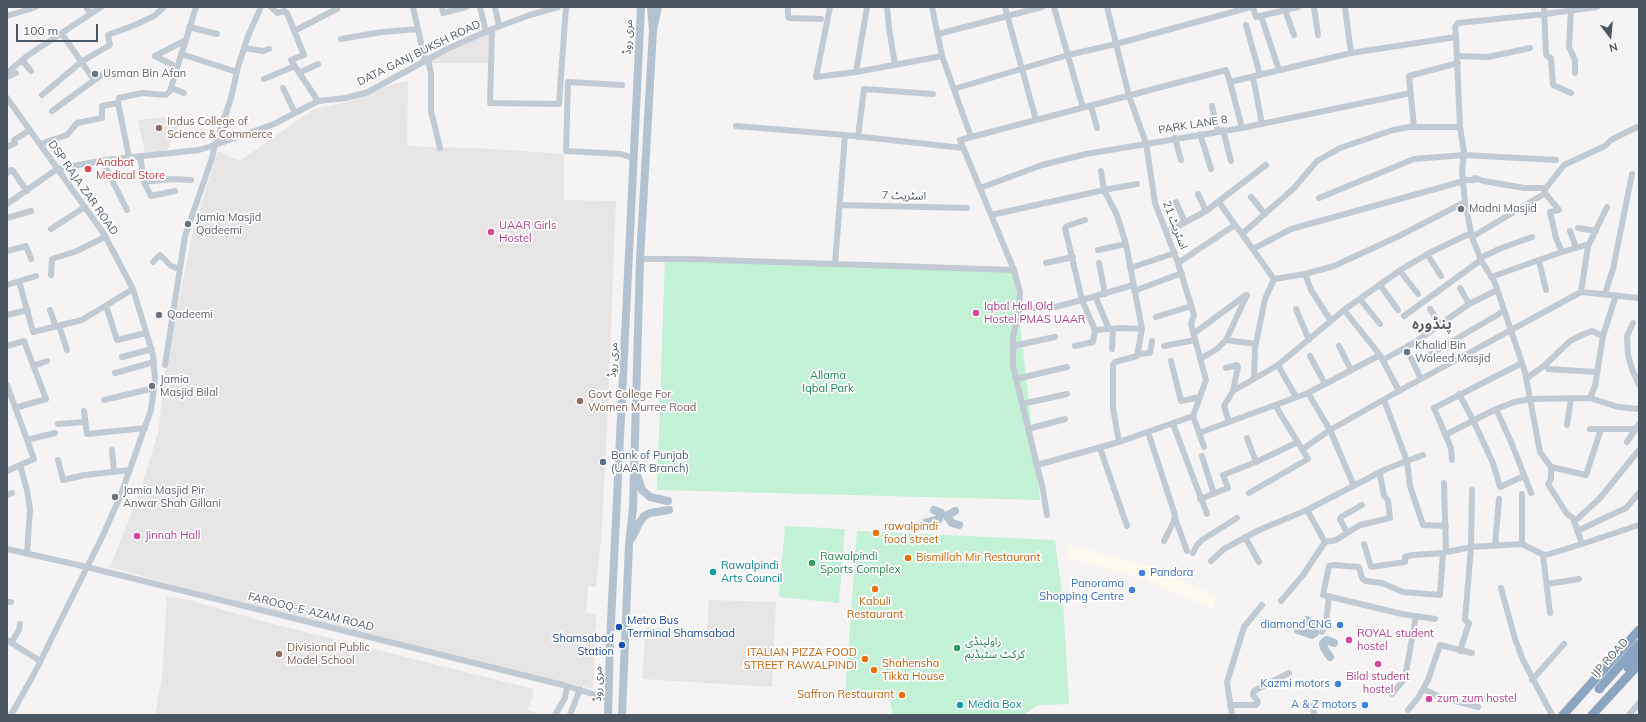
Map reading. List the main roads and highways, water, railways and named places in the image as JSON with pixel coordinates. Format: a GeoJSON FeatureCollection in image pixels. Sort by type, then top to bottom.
{"type":"FeatureCollection","features":[{"type":"Feature","properties":{"kind":"highway"},"geometry":{"type":"LineString","coordinates":[[1563,715],[1639,630]]}},
{"type":"Feature","properties":{"kind":"highway","name":"IJP ROAD"},"geometry":{"type":"LineString","coordinates":[[1639,644],[1601,691],[1639,656]]}},
{"type":"Feature","properties":{"kind":"highway"},"geometry":{"type":"LineString","coordinates":[[1592,715],[1639,664]]}},
{"type":"Feature","properties":{"kind":"main road"},"geometry":{"type":"LineString","coordinates":[[635,7],[635,15],[640,33]]}},
{"type":"Feature","properties":{"kind":"main road","name":"مری روڈ"},"geometry":{"type":"LineString","coordinates":[[608,715],[610,642],[641,7]]}},
{"type":"Feature","properties":{"kind":"main road","name":"مری روڈ"},"geometry":{"type":"LineString","coordinates":[[622,715],[629,544],[633,509],[640,259],[653,30],[651,7]]}},
{"type":"Feature","properties":{"kind":"main road"},"geometry":{"type":"LineString","coordinates":[[653,30],[658,7]]}},
{"type":"Feature","properties":{"kind":"main road","name":"مری روڈ"},"geometry":{"type":"LineString","coordinates":[[629,544],[644,516],[669,505],[650,497],[642,490],[634,466]]}},
{"type":"Feature","properties":{"kind":"main road"},"geometry":{"type":"LineString","coordinates":[[921,524],[939,519],[941,513],[934,510]]}},
{"type":"Feature","properties":{"kind":"main road"},"geometry":{"type":"LineString","coordinates":[[955,511],[948,515],[948,518],[952,523],[958,525]]}},
{"type":"Feature","properties":{"kind":"main road"},"geometry":{"type":"LineString","coordinates":[[1298,630],[1312,635],[1315,633],[1315,629],[1307,620]]}},
{"type":"Feature","properties":{"kind":"main road"},"geometry":{"type":"LineString","coordinates":[[1330,657],[1324,648],[1323,643],[1327,640],[1334,643]]}},
{"type":"Feature","properties":{"kind":"place","name":"Usman Bin Afan"},"geometry":{"type":"Point","coordinates":[95,74]}},
{"type":"Feature","properties":{"kind":"place","name":"Indus College of Science & Commerce"},"geometry":{"type":"Point","coordinates":[159,128]}},
{"type":"Feature","properties":{"kind":"place","name":"Anabat Medical Store"},"geometry":{"type":"Point","coordinates":[88,169]}},
{"type":"Feature","properties":{"kind":"place","name":"Madni Masjid"},"geometry":{"type":"Point","coordinates":[1461,209]}},
{"type":"Feature","properties":{"kind":"place","name":"Jamia Masjid Qadeemi"},"geometry":{"type":"Point","coordinates":[188,224]}},
{"type":"Feature","properties":{"kind":"place","name":"UAAR Girls Hostel"},"geometry":{"type":"Point","coordinates":[491,232]}},
{"type":"Feature","properties":{"kind":"place","name":"Iqbal Hall Old Hostel PMAS UAAR"},"geometry":{"type":"Point","coordinates":[976,313]}},
{"type":"Feature","properties":{"kind":"place","name":"Qadeemi"},"geometry":{"type":"Point","coordinates":[159,315]}},
{"type":"Feature","properties":{"kind":"place","name":"Khalid Bin Waleed Masjid"},"geometry":{"type":"Point","coordinates":[1407,352]}},
{"type":"Feature","properties":{"kind":"place","name":"Jamia Masjid Bilal"},"geometry":{"type":"Point","coordinates":[152,386]}},
{"type":"Feature","properties":{"kind":"place","name":"Govt College For Women Murree Road"},"geometry":{"type":"Point","coordinates":[580,401]}},
{"type":"Feature","properties":{"kind":"place","name":"Bank of Punjab (UAAR Branch)"},"geometry":{"type":"Point","coordinates":[603,462]}},
{"type":"Feature","properties":{"kind":"place","name":"Jamia Masjid Pir Anwar Shah Gillani"},"geometry":{"type":"Point","coordinates":[115,497]}},
{"type":"Feature","properties":{"kind":"place","name":"rawalpindi food street"},"geometry":{"type":"Point","coordinates":[876,533]}},
{"type":"Feature","properties":{"kind":"place","name":"Jinnah Hall"},"geometry":{"type":"Point","coordinates":[137,536]}},
{"type":"Feature","properties":{"kind":"place","name":"Bismillah Mir Restaurant"},"geometry":{"type":"Point","coordinates":[908,558]}},
{"type":"Feature","properties":{"kind":"place","name":"Rawalpindi Sports Complex"},"geometry":{"type":"Point","coordinates":[812,563]}},
{"type":"Feature","properties":{"kind":"place","name":"Rawalpindi Arts Council"},"geometry":{"type":"Point","coordinates":[713,572]}},
{"type":"Feature","properties":{"kind":"place","name":"Pandora"},"geometry":{"type":"Point","coordinates":[1142,573]}},
{"type":"Feature","properties":{"kind":"place","name":"Kabuli Restaurant"},"geometry":{"type":"Point","coordinates":[875,589]}},
{"type":"Feature","properties":{"kind":"place","name":"Panorama Shopping Centre"},"geometry":{"type":"Point","coordinates":[1132,590]}},
{"type":"Feature","properties":{"kind":"place","name":"diamond CNG"},"geometry":{"type":"Point","coordinates":[1340,625]}},
{"type":"Feature","properties":{"kind":"place","name":"Metro Bus Terminal Shamsabad"},"geometry":{"type":"Point","coordinates":[619,627]}},
{"type":"Feature","properties":{"kind":"place","name":"ROYAL student hostel"},"geometry":{"type":"Point","coordinates":[1349,640]}},
{"type":"Feature","properties":{"kind":"place","name":"Shamsabad Station"},"geometry":{"type":"Point","coordinates":[622,645]}},
{"type":"Feature","properties":{"kind":"place","name":"راولپنڈی کرکٹ سٹیڈیم"},"geometry":{"type":"Point","coordinates":[957,648]}},
{"type":"Feature","properties":{"kind":"place","name":"Divisional Public Model School"},"geometry":{"type":"Point","coordinates":[279,654]}},
{"type":"Feature","properties":{"kind":"place","name":"ITALIAN PIZZA FOOD STREET RAWALPINDI"},"geometry":{"type":"Point","coordinates":[865,659]}},
{"type":"Feature","properties":{"kind":"place","name":"Bilal student hostel"},"geometry":{"type":"Point","coordinates":[1378,664]}},
{"type":"Feature","properties":{"kind":"place","name":"Shahensha Tikka House"},"geometry":{"type":"Point","coordinates":[874,670]}},
{"type":"Feature","properties":{"kind":"place","name":"Kazmi motors"},"geometry":{"type":"Point","coordinates":[1338,684]}},
{"type":"Feature","properties":{"kind":"place","name":"Saffron Restaurant"},"geometry":{"type":"Point","coordinates":[902,695]}},
{"type":"Feature","properties":{"kind":"place","name":"zum zum hostel"},"geometry":{"type":"Point","coordinates":[1429,699]}},
{"type":"Feature","properties":{"kind":"place","name":"Media Box"},"geometry":{"type":"Point","coordinates":[960,705]}},
{"type":"Feature","properties":{"kind":"place","name":"A & Z motors"},"geometry":{"type":"Point","coordinates":[1365,705]}},
{"type":"Feature","properties":{"kind":"district","name":"پنڈورہ"},"geometry":{"type":"Point","coordinates":[1432,324]}},
{"type":"Feature","properties":{"kind":"park label","name":"Allama Iqbal Park"},"geometry":{"type":"Point","coordinates":[828,382]}}]}
